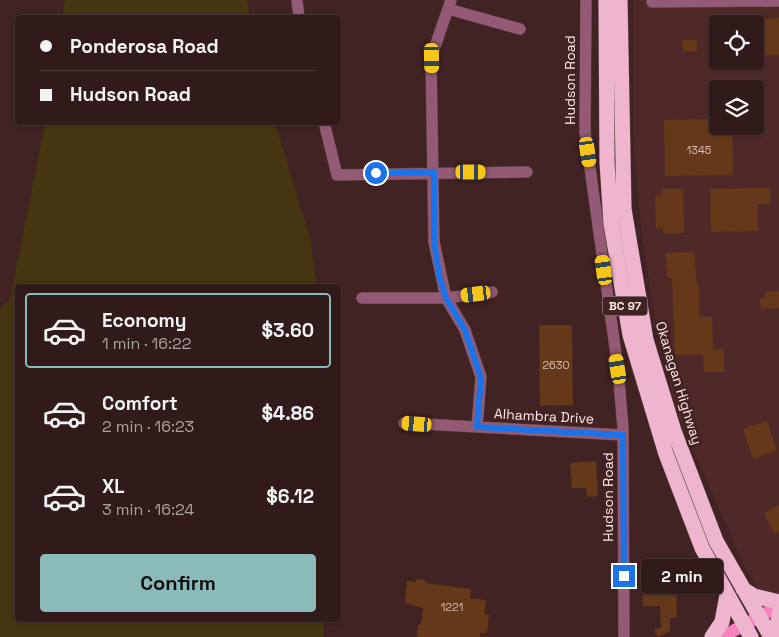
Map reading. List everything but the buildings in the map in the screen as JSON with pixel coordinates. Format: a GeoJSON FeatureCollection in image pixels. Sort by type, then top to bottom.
{"type":"FeatureCollection","features":[{"type":"Feature","properties":{"kind":"highway","name":"BC 97"},"geometry":{"type":"LineString","coordinates":[[606,0],[607,162],[611,223],[630,334],[666,454],[702,548],[747,631]]}},
{"type":"Feature","properties":{"kind":"highway","name":"Okanagan Highway"},"geometry":{"type":"LineString","coordinates":[[620,0],[624,209],[646,340],[674,431],[716,541],[771,637]]}},
{"type":"Feature","properties":{"kind":"highway"},"geometry":{"type":"LineString","coordinates":[[743,589],[754,596],[779,604]]}},
{"type":"Feature","properties":{"kind":"highway"},"geometry":{"type":"LineString","coordinates":[[712,637],[722,622],[726,595]]}},
{"type":"Feature","properties":{"kind":"highway"},"geometry":{"type":"LineString","coordinates":[[776,637],[779,613]]}},
{"type":"Feature","properties":{"kind":"main road"},"geometry":{"type":"LineString","coordinates":[[722,637],[747,631],[758,616],[779,604]]}},
{"type":"Feature","properties":{"kind":"street"},"geometry":{"type":"LineString","coordinates":[[297,0],[299,15]]}},
{"type":"Feature","properties":{"kind":"street","name":"Hudson Road"},"geometry":{"type":"LineString","coordinates":[[586,0],[585,132],[618,369],[623,435],[624,637]]}},
{"type":"Feature","properties":{"kind":"street"},"geometry":{"type":"LineString","coordinates":[[652,2],[779,1]]}},
{"type":"Feature","properties":{"kind":"street"},"geometry":{"type":"LineString","coordinates":[[477,427],[481,378],[465,330],[446,298],[434,242],[432,58],[450,4],[520,29]]}},
{"type":"Feature","properties":{"kind":"street"},"geometry":{"type":"LineString","coordinates":[[325,125],[336,175],[527,172]]}},
{"type":"Feature","properties":{"kind":"street"},"geometry":{"type":"LineString","coordinates":[[362,298],[446,298],[492,292]]}},
{"type":"Feature","properties":{"kind":"street","name":"Alhambra Drive"},"geometry":{"type":"LineString","coordinates":[[404,423],[623,435]]}},
{"type":"Feature","properties":{"kind":"shaded area"},"geometry":{"type":"Polygon","coordinates":[[[65,0],[247,0],[250,15],[62,15],[65,0]]]}},
{"type":"Feature","properties":{"kind":"shaded area"},"geometry":{"type":"Polygon","coordinates":[[[633,0],[779,0],[779,623],[744,566],[676,410],[655,319],[641,228],[634,151],[633,0]]]}},
{"type":"Feature","properties":{"kind":"shaded area"},"geometry":{"type":"Polygon","coordinates":[[[45,125],[276,125],[310,237],[317,284],[15,284],[15,622],[324,622],[323,637],[0,637],[0,310],[10,299],[45,125]]]}},
{"type":"Feature","properties":{"kind":"route"},"geometry":{"type":"LineString","coordinates":[[376,173],[434,172],[434,242],[439,275],[446,298],[465,330],[481,378],[477,427],[623,435],[624,576]]}}]}
